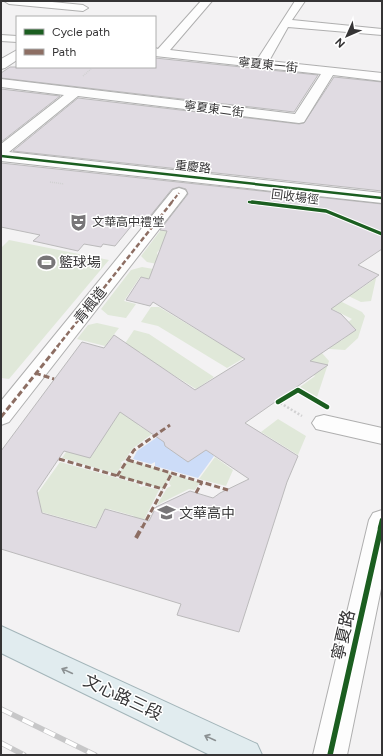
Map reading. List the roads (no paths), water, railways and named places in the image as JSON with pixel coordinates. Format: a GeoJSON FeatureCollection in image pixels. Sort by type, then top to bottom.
{"type":"FeatureCollection","features":[{"type":"Feature","properties":{"kind":"main road","name":"文心路三段"},"geometry":{"type":"LineString","coordinates":[[1,639],[245,755]]}},
{"type":"Feature","properties":{"kind":"street"},"geometry":{"type":"LineString","coordinates":[[9,1],[83,8]]}},
{"type":"Feature","properties":{"kind":"street"},"geometry":{"type":"LineString","coordinates":[[72,16],[93,1]]}},
{"type":"Feature","properties":{"kind":"street"},"geometry":{"type":"LineString","coordinates":[[158,53],[206,1]]}},
{"type":"Feature","properties":{"kind":"street"},"geometry":{"type":"LineString","coordinates":[[262,64],[284,23],[300,1]]}},
{"type":"Feature","properties":{"kind":"street"},"geometry":{"type":"LineString","coordinates":[[284,23],[382,32]]}},
{"type":"Feature","properties":{"kind":"street"},"geometry":{"type":"LineString","coordinates":[[1,38],[16,40]]}},
{"type":"Feature","properties":{"kind":"street","name":"寧夏東一街"},"geometry":{"type":"LineString","coordinates":[[158,53],[382,77]]}},
{"type":"Feature","properties":{"kind":"street"},"geometry":{"type":"LineString","coordinates":[[1,65],[16,55]]}},
{"type":"Feature","properties":{"kind":"street","name":"寧夏東二街"},"geometry":{"type":"LineString","coordinates":[[1,83],[299,119],[329,72]]}},
{"type":"Feature","properties":{"kind":"street"},"geometry":{"type":"LineString","coordinates":[[1,150],[74,93]]}},
{"type":"Feature","properties":{"kind":"street","name":"重慶路"},"geometry":{"type":"LineString","coordinates":[[1,156],[382,198]]}},
{"type":"Feature","properties":{"kind":"street","name":"青楓道"},"geometry":{"type":"LineString","coordinates":[[1,417],[44,376],[179,193]]}},
{"type":"Feature","properties":{"kind":"street"},"geometry":{"type":"LineString","coordinates":[[324,423],[382,436]]}},
{"type":"Feature","properties":{"kind":"street","name":"寧夏路"},"geometry":{"type":"LineString","coordinates":[[330,755],[382,520]]}},
{"type":"Feature","properties":{"kind":"water"},"geometry":{"type":"Polygon","coordinates":[[[172,427],[165,442],[165,446],[188,461],[206,450],[214,456],[198,478],[155,466],[155,462],[151,464],[133,459],[137,451],[172,427]]]}},
{"type":"Feature","properties":{"kind":"railway"},"geometry":{"type":"LineString","coordinates":[[1,709],[95,755]]}},
{"type":"Feature","properties":{"kind":"railway"},"geometry":{"type":"LineString","coordinates":[[1,743],[24,755]]}},
{"type":"Feature","properties":{"kind":"place","name":"文華高中禮堂"},"geometry":{"type":"Point","coordinates":[79,222]}},
{"type":"Feature","properties":{"kind":"place","name":"籃球場"},"geometry":{"type":"Point","coordinates":[46,262]}},
{"type":"Feature","properties":{"kind":"place","name":"文華高中"},"geometry":{"type":"Point","coordinates":[166,513]}}]}
